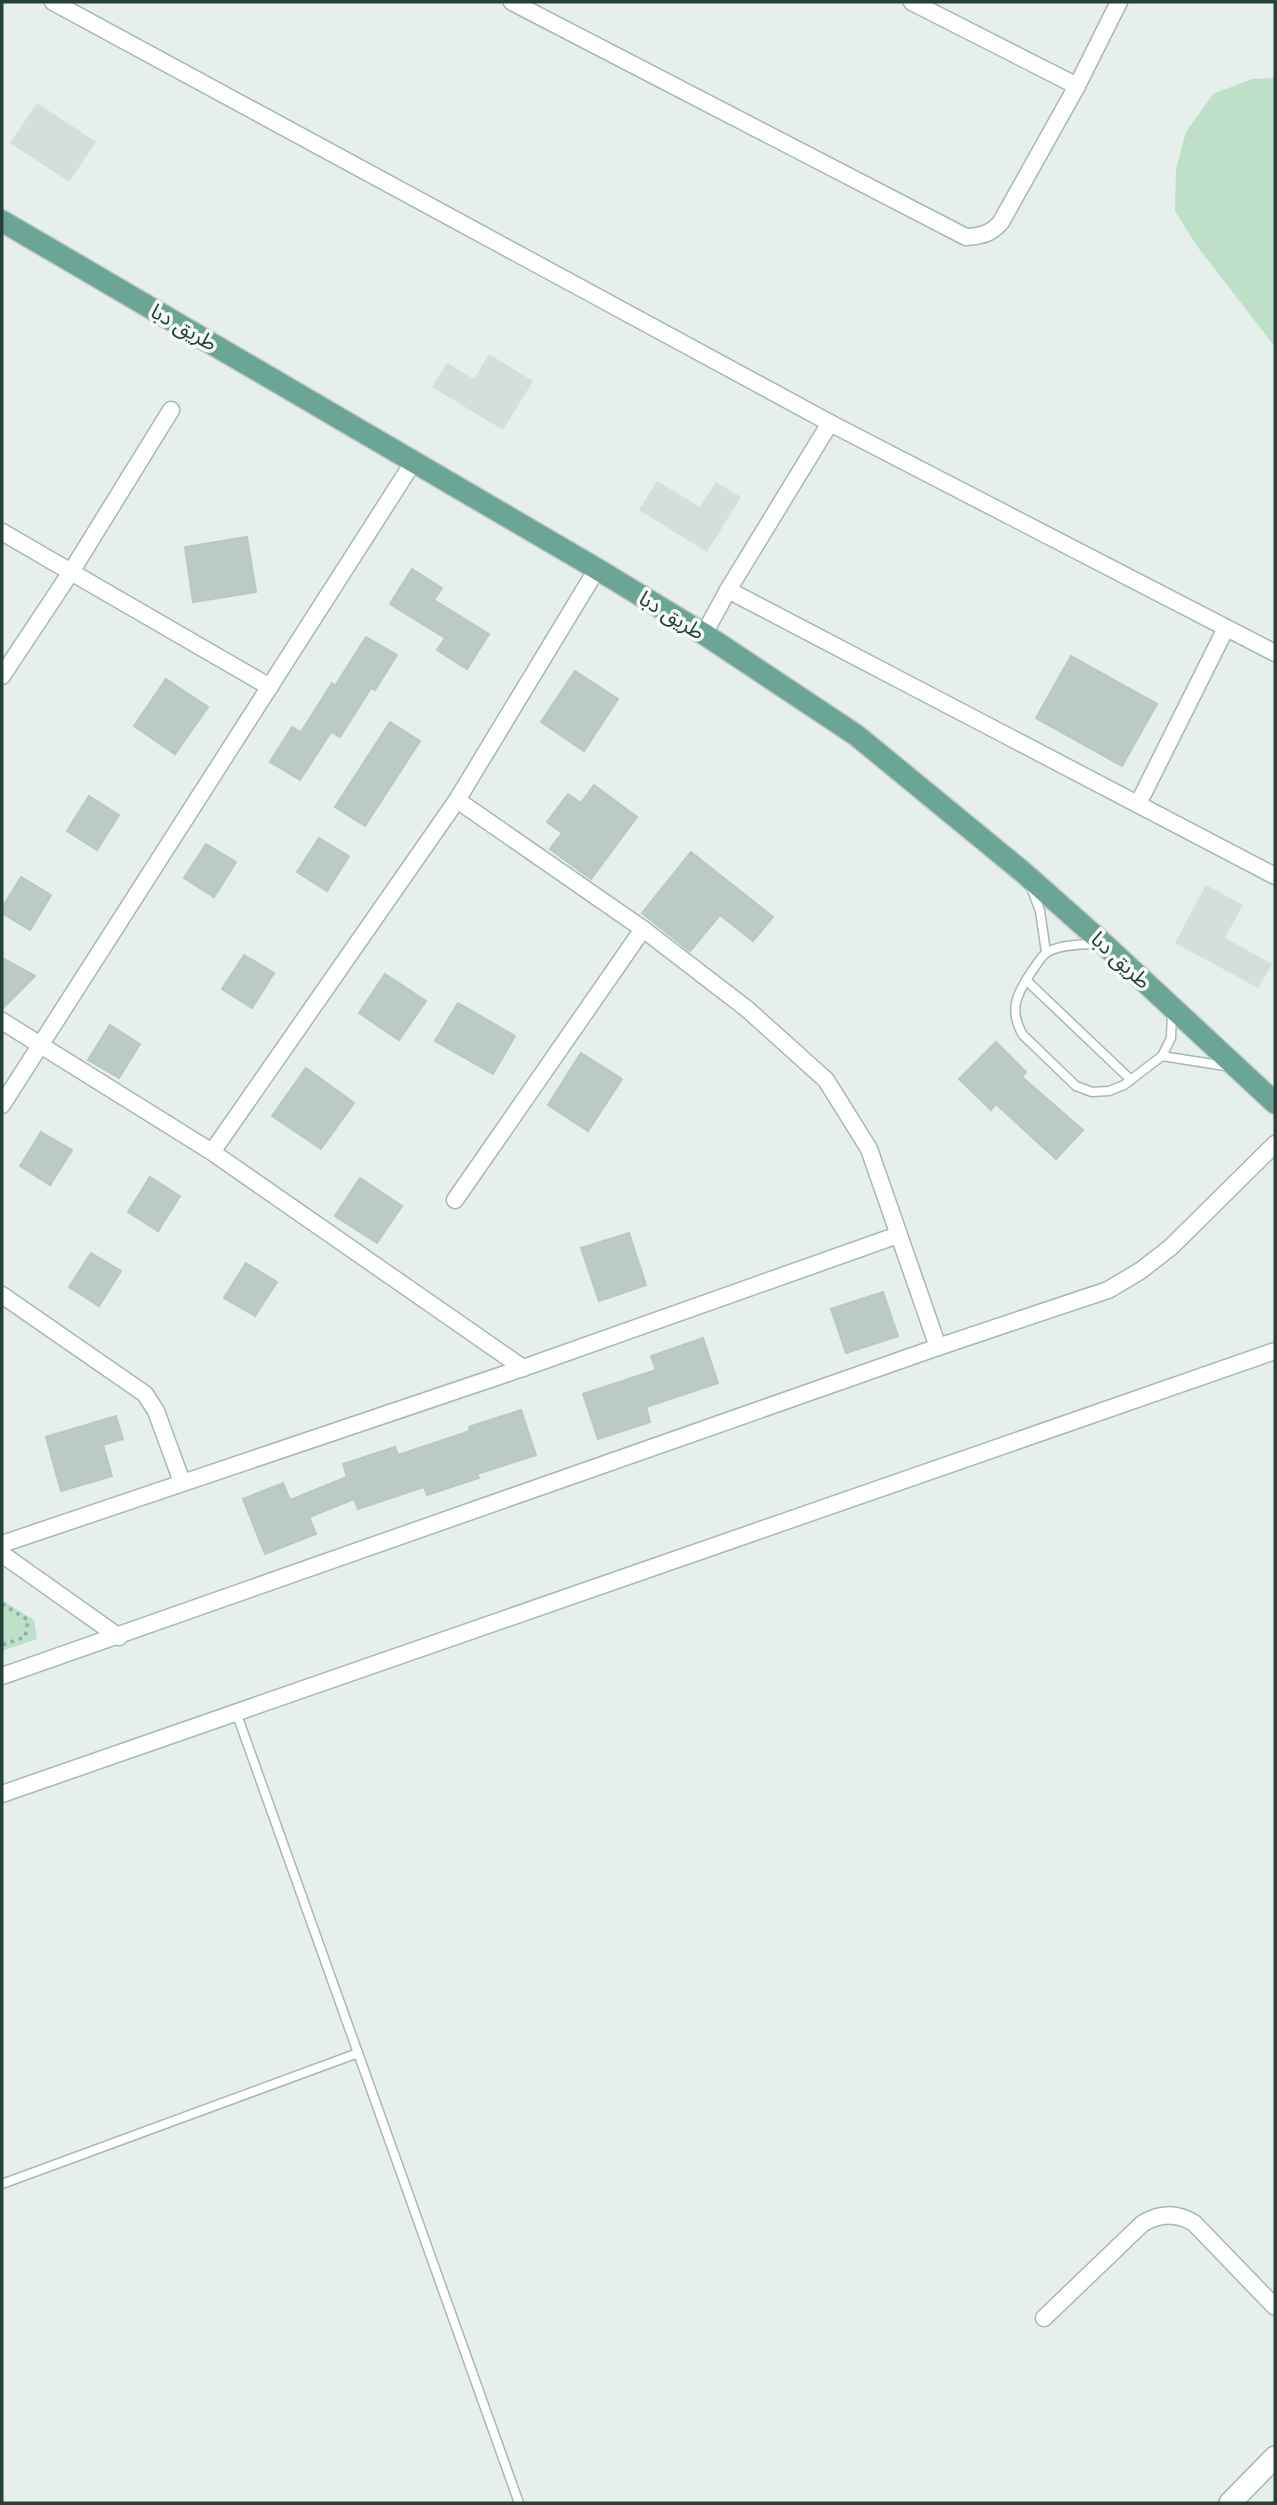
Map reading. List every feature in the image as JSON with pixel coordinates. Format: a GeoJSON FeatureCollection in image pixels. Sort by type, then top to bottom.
{"type":"FeatureCollection","features":[{"type":"Feature","properties":{"kind":"main road","name":"طريق دبا"},"geometry":{"type":"LineString","coordinates":[[2,221],[597,569],[704,634],[856,736],[1024,873],[1275,1103]]}},
{"type":"Feature","properties":{"kind":"main road"},"geometry":{"type":"LineString","coordinates":[[1230,2503],[1275,2457]]}},
{"type":"Feature","properties":{"kind":"street"},"geometry":{"type":"LineString","coordinates":[[53,2],[830,423],[1275,653]]}},
{"type":"Feature","properties":{"kind":"street"},"geometry":{"type":"LineString","coordinates":[[512,2],[966,237],[993,231],[1001,222],[1077,86],[1119,2]]}},
{"type":"Feature","properties":{"kind":"street"},"geometry":{"type":"LineString","coordinates":[[912,2],[1077,86]]}},
{"type":"Feature","properties":{"kind":"street"},"geometry":{"type":"LineString","coordinates":[[2,676],[71,572],[171,410]]}},
{"type":"Feature","properties":{"kind":"street"},"geometry":{"type":"LineString","coordinates":[[704,634],[830,423]]}},
{"type":"Feature","properties":{"kind":"street"},"geometry":{"type":"LineString","coordinates":[[2,1105],[414,461]]}},
{"type":"Feature","properties":{"kind":"street"},"geometry":{"type":"LineString","coordinates":[[2,532],[270,687]]}},
{"type":"Feature","properties":{"kind":"street"},"geometry":{"type":"LineString","coordinates":[[212,1152],[457,800],[597,569]]}},
{"type":"Feature","properties":{"kind":"street"},"geometry":{"type":"LineString","coordinates":[[728,590],[1275,876]]}},
{"type":"Feature","properties":{"kind":"street"},"geometry":{"type":"LineString","coordinates":[[1138,804],[1226,628]]}},
{"type":"Feature","properties":{"kind":"street"},"geometry":{"type":"LineString","coordinates":[[457,800],[643,929],[747,1009],[826,1080],[869,1149],[938,1347]]}},
{"type":"Feature","properties":{"kind":"street"},"geometry":{"type":"LineString","coordinates":[[455,1200],[643,929]]}},
{"type":"Feature","properties":{"kind":"street"},"geometry":{"type":"LineString","coordinates":[[2,1021],[212,1152],[523,1368]]}},
{"type":"Feature","properties":{"kind":"street"},"geometry":{"type":"LineString","coordinates":[[2,1676],[938,1347],[1108,1290],[1140,1271],[1171,1247],[1275,1144]]}},
{"type":"Feature","properties":{"kind":"street"},"geometry":{"type":"LineString","coordinates":[[2,1544],[523,1368],[898,1235]]}},
{"type":"Feature","properties":{"kind":"street"},"geometry":{"type":"LineString","coordinates":[[2,1295],[145,1394],[156,1411],[182,1482]]}},
{"type":"Feature","properties":{"kind":"street"},"geometry":{"type":"LineString","coordinates":[[2,1794],[1275,1352]]}},
{"type":"Feature","properties":{"kind":"street"},"geometry":{"type":"LineString","coordinates":[[2,1554],[119,1637]]}},
{"type":"Feature","properties":{"kind":"street"},"geometry":{"type":"LineString","coordinates":[[1044,2318],[1142,2224],[1150,2219],[1169,2215],[1186,2218],[1194,2223],[1275,2307]]}},
{"type":"Feature","properties":{"kind":"lane"},"geometry":{"type":"LineString","coordinates":[[1024,873],[1040,911],[1046,952]]}},
{"type":"Feature","properties":{"kind":"lane"},"geometry":{"type":"LineString","coordinates":[[1104,944],[1075,945],[1046,952],[1016,997],[1015,1017],[1023,1035],[1076,1086],[1100,1093],[1117,1089],[1162,1056],[1173,1027],[1171,1007]]}},
{"type":"Feature","properties":{"kind":"lane"},"geometry":{"type":"LineString","coordinates":[[1026,980],[1131,1080]]}},
{"type":"Feature","properties":{"kind":"lane"},"geometry":{"type":"LineString","coordinates":[[1162,1056],[1199,1060],[1236,1069]]}},
{"type":"Feature","properties":{"kind":"lane"},"geometry":{"type":"LineString","coordinates":[[236,1711],[519,2503]]}},
{"type":"Feature","properties":{"kind":"lane"},"geometry":{"type":"LineString","coordinates":[[2,2184],[358,2053]]}},
{"type":"Feature","properties":{"kind":"path"},"geometry":{"type":"LineString","coordinates":[[2,1604],[27,1620],[25,1637],[2,1645]]}},
{"type":"Feature","properties":{"kind":"shaded area"},"geometry":{"type":"Polygon","coordinates":[[[37,103],[96,142],[69,182],[10,143],[37,103]]]}},
{"type":"Feature","properties":{"kind":"shaded area"},"geometry":{"type":"Polygon","coordinates":[[[489,354],[533,381],[503,430],[432,387],[447,363],[474,379],[489,354]]]}},
{"type":"Feature","properties":{"kind":"shaded area"},"geometry":{"type":"Polygon","coordinates":[[[657,481],[700,507],[716,482],[741,497],[707,552],[639,510],[657,481]]]}},
{"type":"Feature","properties":{"kind":"shaded area"},"geometry":{"type":"Polygon","coordinates":[[[1206,885],[1243,905],[1225,938],[1272,964],[1258,988],[1175,943],[1206,885]]]}},
{"type":"Feature","properties":{"kind":"green space"},"geometry":{"type":"Polygon","coordinates":[[[1275,78],[1275,347],[1197,246],[1175,211],[1176,169],[1186,132],[1213,94],[1252,79],[1275,78]]]}},
{"type":"Feature","properties":{"kind":"green space"},"geometry":{"type":"Polygon","coordinates":[[[2,1600],[34,1620],[37,1639],[2,1651],[2,1600]]]}},
{"type":"Feature","properties":{"kind":"building"},"geometry":{"type":"Polygon","coordinates":[[[247,537],[256,592],[193,602],[185,547],[247,537]]]}},
{"type":"Feature","properties":{"kind":"building"},"geometry":{"type":"Polygon","coordinates":[[[412,569],[442,588],[434,600],[489,634],[467,669],[437,650],[445,638],[390,604],[412,569]]]}},
{"type":"Feature","properties":{"kind":"building"},"geometry":{"type":"Polygon","coordinates":[[[366,637],[397,655],[375,690],[371,688],[340,737],[331,732],[300,780],[270,762],[292,727],[301,732],[366,637]]]}},
{"type":"Feature","properties":{"kind":"building"},"geometry":{"type":"Polygon","coordinates":[[[1071,656],[1157,704],[1122,766],[1036,718],[1071,656]]]}},
{"type":"Feature","properties":{"kind":"building"},"geometry":{"type":"Polygon","coordinates":[[[575,671],[618,699],[584,751],[541,722],[575,671]]]}},
{"type":"Feature","properties":{"kind":"building"},"geometry":{"type":"Polygon","coordinates":[[[166,679],[208,707],[175,754],[134,726],[166,679]]]}},
{"type":"Feature","properties":{"kind":"building"},"geometry":{"type":"Polygon","coordinates":[[[390,722],[420,741],[365,826],[335,807],[390,722]]]}},
{"type":"Feature","properties":{"kind":"building"},"geometry":{"type":"Polygon","coordinates":[[[594,785],[637,817],[591,879],[550,849],[562,833],[547,822],[568,794],[581,803],[594,785]]]}},
{"type":"Feature","properties":{"kind":"building"},"geometry":{"type":"Polygon","coordinates":[[[89,796],[119,815],[97,850],[67,831],[89,796]]]}},
{"type":"Feature","properties":{"kind":"building"},"geometry":{"type":"Polygon","coordinates":[[[319,838],[349,856],[327,891],[297,872],[319,838]]]}},
{"type":"Feature","properties":{"kind":"building"},"geometry":{"type":"Polygon","coordinates":[[[206,844],[236,862],[214,897],[184,878],[206,844]]]}},
{"type":"Feature","properties":{"kind":"building"},"geometry":{"type":"Polygon","coordinates":[[[691,852],[773,917],[753,941],[720,915],[690,951],[642,913],[691,852]]]}},
{"type":"Feature","properties":{"kind":"building"},"geometry":{"type":"Polygon","coordinates":[[[21,877],[51,895],[30,930],[2,913],[2,908],[21,877]]]}},
{"type":"Feature","properties":{"kind":"building"},"geometry":{"type":"Polygon","coordinates":[[[244,955],[274,973],[252,1008],[222,989],[244,955]]]}},
{"type":"Feature","properties":{"kind":"building"},"geometry":{"type":"Polygon","coordinates":[[[2,958],[35,976],[2,1009],[2,958]]]}},
{"type":"Feature","properties":{"kind":"building"},"geometry":{"type":"Polygon","coordinates":[[[385,974],[426,1001],[399,1040],[359,1013],[385,974]]]}},
{"type":"Feature","properties":{"kind":"building"},"geometry":{"type":"Polygon","coordinates":[[[458,1003],[515,1036],[493,1074],[435,1041],[458,1003]]]}},
{"type":"Feature","properties":{"kind":"building"},"geometry":{"type":"Polygon","coordinates":[[[110,1025],[140,1044],[119,1078],[88,1060],[110,1025]]]}},
{"type":"Feature","properties":{"kind":"building"},"geometry":{"type":"Polygon","coordinates":[[[996,1042],[1026,1072],[1022,1077],[1083,1130],[1056,1159],[996,1104],[991,1110],[959,1079],[996,1042]]]}},
{"type":"Feature","properties":{"kind":"building"},"geometry":{"type":"Polygon","coordinates":[[[581,1053],[622,1079],[588,1131],[548,1105],[581,1053]]]}},
{"type":"Feature","properties":{"kind":"building"},"geometry":{"type":"Polygon","coordinates":[[[306,1068],[354,1103],[321,1149],[272,1116],[306,1068]]]}},
{"type":"Feature","properties":{"kind":"building"},"geometry":{"type":"Polygon","coordinates":[[[41,1132],[72,1150],[50,1185],[20,1166],[41,1132]]]}},
{"type":"Feature","properties":{"kind":"building"},"geometry":{"type":"Polygon","coordinates":[[[150,1177],[180,1196],[158,1231],[128,1212],[150,1177]]]}},
{"type":"Feature","properties":{"kind":"building"},"geometry":{"type":"Polygon","coordinates":[[[360,1178],[402,1206],[377,1243],[335,1216],[360,1178]]]}},
{"type":"Feature","properties":{"kind":"building"},"geometry":{"type":"Polygon","coordinates":[[[629,1233],[646,1285],[599,1301],[581,1248],[629,1233]]]}},
{"type":"Feature","properties":{"kind":"building"},"geometry":{"type":"Polygon","coordinates":[[[91,1253],[121,1271],[99,1306],[69,1287],[91,1253]]]}},
{"type":"Feature","properties":{"kind":"building"},"geometry":{"type":"Polygon","coordinates":[[[246,1263],[277,1282],[255,1316],[224,1298],[246,1263]]]}},
{"type":"Feature","properties":{"kind":"building"},"geometry":{"type":"Polygon","coordinates":[[[883,1292],[898,1336],[846,1353],[831,1309],[883,1292]]]}},
{"type":"Feature","properties":{"kind":"building"},"geometry":{"type":"Polygon","coordinates":[[[703,1338],[718,1383],[646,1407],[650,1422],[598,1439],[583,1394],[656,1370],[651,1356],[703,1338]]]}},
{"type":"Feature","properties":{"kind":"building"},"geometry":{"type":"Polygon","coordinates":[[[521,1410],[536,1455],[477,1474],[479,1478],[427,1495],[424,1487],[358,1509],[354,1499],[309,1517],[316,1534],[265,1554],[243,1499],[283,1483],[290,1500],[347,1477],[343,1464],[395,1447],[398,1455],[470,1431],[469,1427],[521,1410]]]}},
{"type":"Feature","properties":{"kind":"building"},"geometry":{"type":"Polygon","coordinates":[[[116,1416],[123,1439],[103,1445],[112,1476],[61,1491],[46,1437],[116,1416]]]}}]}
